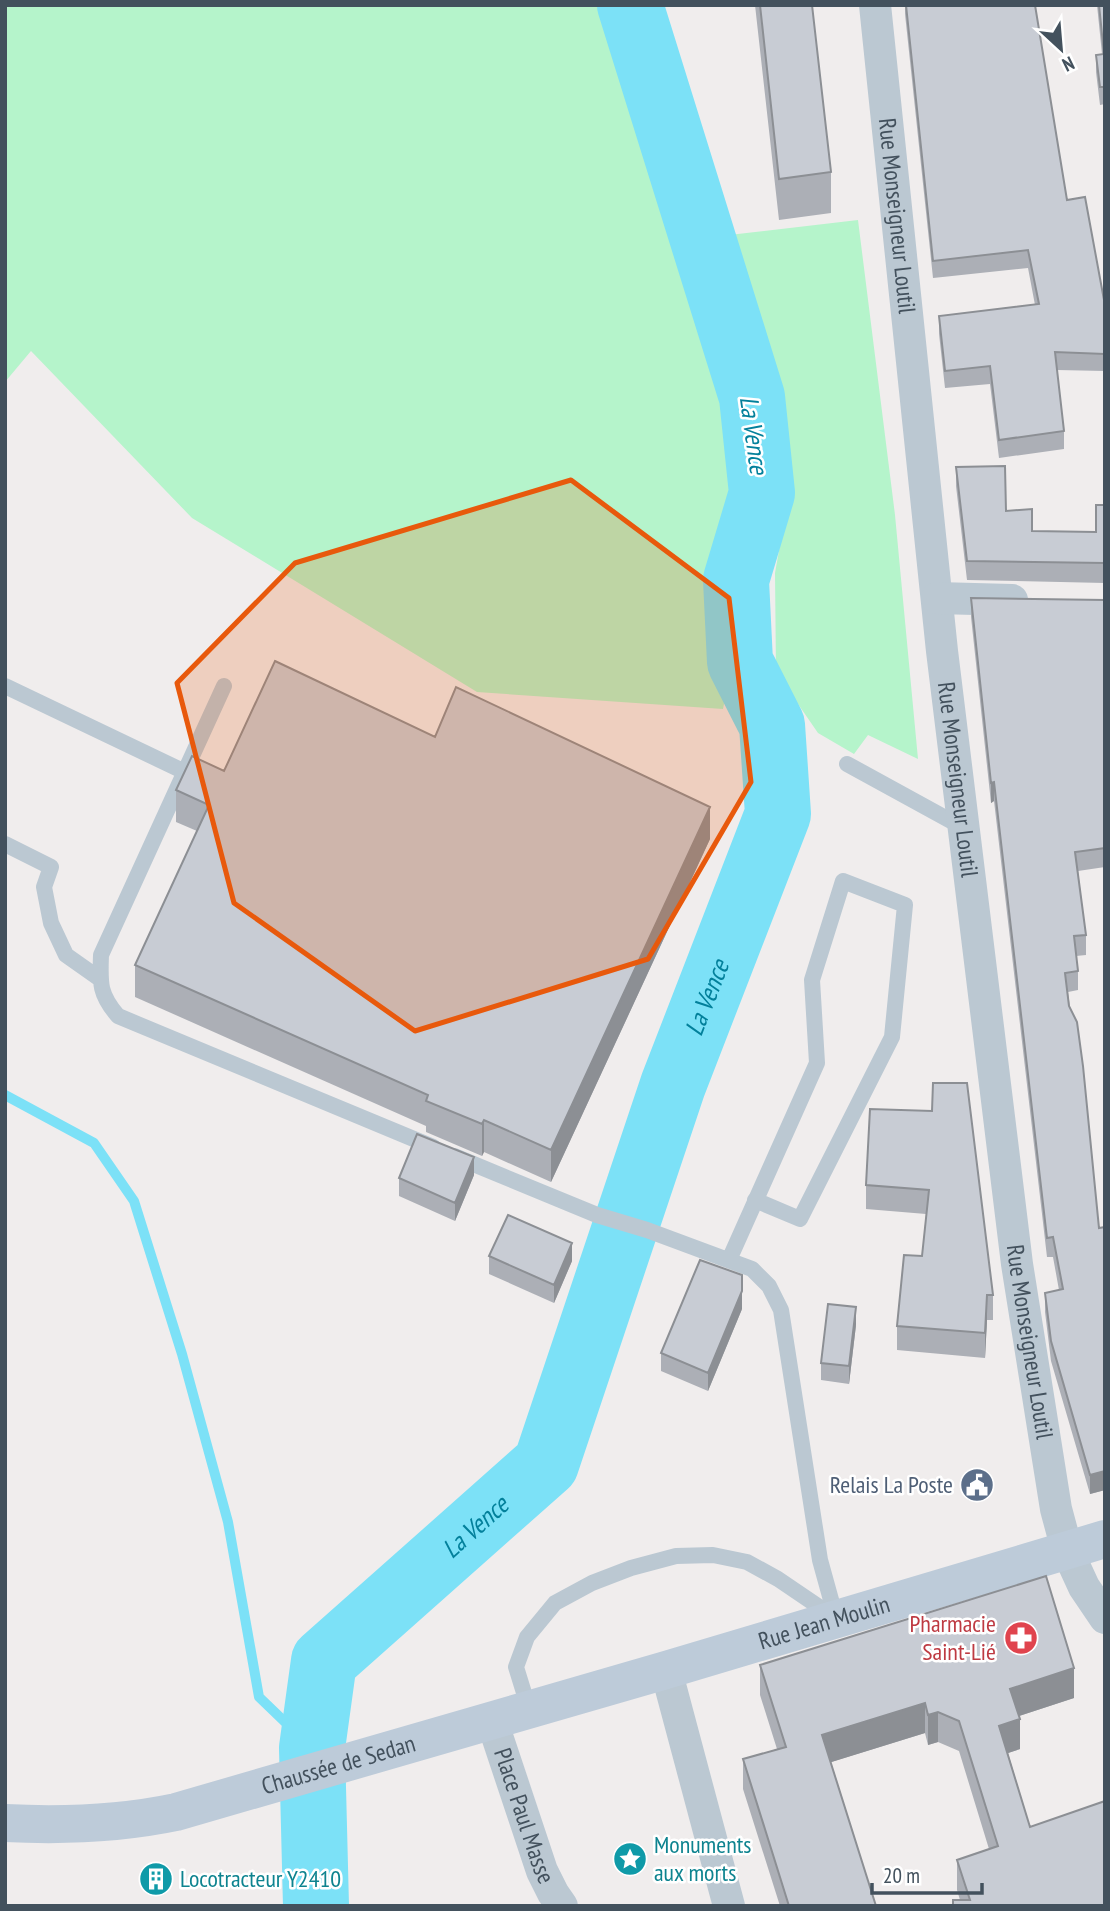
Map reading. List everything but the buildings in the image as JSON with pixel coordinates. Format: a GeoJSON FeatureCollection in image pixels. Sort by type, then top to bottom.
{"type":"FeatureCollection","features":[{"type":"Feature","properties":{"kind":"main road","name":"Rue Jean Moulin"},"geometry":{"type":"LineString","coordinates":[[666,1670],[1105,1539]]}},
{"type":"Feature","properties":{"kind":"main road","name":"Chaussée de Sedan"},"geometry":{"type":"LineString","coordinates":[[5,1823],[60,1826],[141,1819],[176,1812],[666,1670]]}},
{"type":"Feature","properties":{"kind":"street","name":"Rue Monseigneur Loutil"},"geometry":{"type":"LineString","coordinates":[[875,5],[962,827],[1017,1264],[1056,1509],[1067,1550],[1084,1587],[1105,1618]]}},
{"type":"Feature","properties":{"kind":"street"},"geometry":{"type":"LineString","coordinates":[[937,598],[1035,600]]}},
{"type":"Feature","properties":{"kind":"street"},"geometry":{"type":"LineString","coordinates":[[666,1670],[729,1906]]}},
{"type":"Feature","properties":{"kind":"street","name":"Place Paul Masse"},"geometry":{"type":"LineString","coordinates":[[492,1721],[542,1871],[562,1906]]}},
{"type":"Feature","properties":{"kind":"lane"},"geometry":{"type":"LineString","coordinates":[[5,686],[184,772]]}},
{"type":"Feature","properties":{"kind":"lane"},"geometry":{"type":"LineString","coordinates":[[224,686],[101,955],[100,979],[105,1001],[118,1016],[597,1216],[647,1230],[752,1269],[769,1286],[780,1310],[820,1560],[836,1618]]}},
{"type":"Feature","properties":{"kind":"lane"},"geometry":{"type":"LineString","coordinates":[[847,764],[962,827]]}},
{"type":"Feature","properties":{"kind":"lane"},"geometry":{"type":"LineString","coordinates":[[5,844],[51,867],[44,887],[51,923],[66,955],[100,979]]}},
{"type":"Feature","properties":{"kind":"lane"},"geometry":{"type":"LineString","coordinates":[[729,1260],[755,1200],[817,1063],[812,980],[844,881],[905,905],[892,1037],[800,1219],[755,1200]]}},
{"type":"Feature","properties":{"kind":"lane"},"geometry":{"type":"LineString","coordinates":[[529,1710],[516,1667],[527,1637],[555,1603],[592,1583],[631,1568],[676,1556],[713,1555],[747,1562],[778,1579],[836,1618]]}},
{"type":"Feature","properties":{"kind":"highlighted area"},"geometry":{"type":"Polygon","coordinates":[[[571,480],[729,598],[751,782],[648,959],[415,1031],[234,903],[177,683],[295,563],[571,480]]]}},
{"type":"Feature","properties":{"kind":"green space"},"geometry":{"type":"Polygon","coordinates":[[[5,5],[649,5],[769,482],[723,709],[477,692],[192,518],[31,351],[5,382],[5,5]]]}},
{"type":"Feature","properties":{"kind":"green space"},"geometry":{"type":"Polygon","coordinates":[[[858,220],[895,515],[918,759],[868,735],[854,754],[818,733],[776,672],[775,573],[789,494],[785,406],[771,370],[729,235],[858,220]]]}},
{"type":"Feature","properties":{"kind":"waterway","name":"La Vence"},"geometry":{"type":"LineString","coordinates":[[316,1906],[312,1748],[324,1661],[546,1464],[673,1085],[778,814],[772,725],[740,662],[736,580],[762,493],[752,397],[630,5]]}},
{"type":"Feature","properties":{"kind":"waterway"},"geometry":{"type":"LineString","coordinates":[[5,1095],[94,1143],[134,1201],[182,1354],[228,1522],[259,1697],[312,1748]]}},
{"type":"Feature","properties":{"kind":"place","name":"Relais La Poste"},"geometry":{"type":"Point","coordinates":[977,1485]}},
{"type":"Feature","properties":{"kind":"place","name":"Pharmacie Saint-Lié"},"geometry":{"type":"Point","coordinates":[1021,1638]}},
{"type":"Feature","properties":{"kind":"place","name":"Monuments aux morts"},"geometry":{"type":"Point","coordinates":[630,1859]}},
{"type":"Feature","properties":{"kind":"place","name":"Locotracteur Y2410"},"geometry":{"type":"Point","coordinates":[156,1879]}}]}
